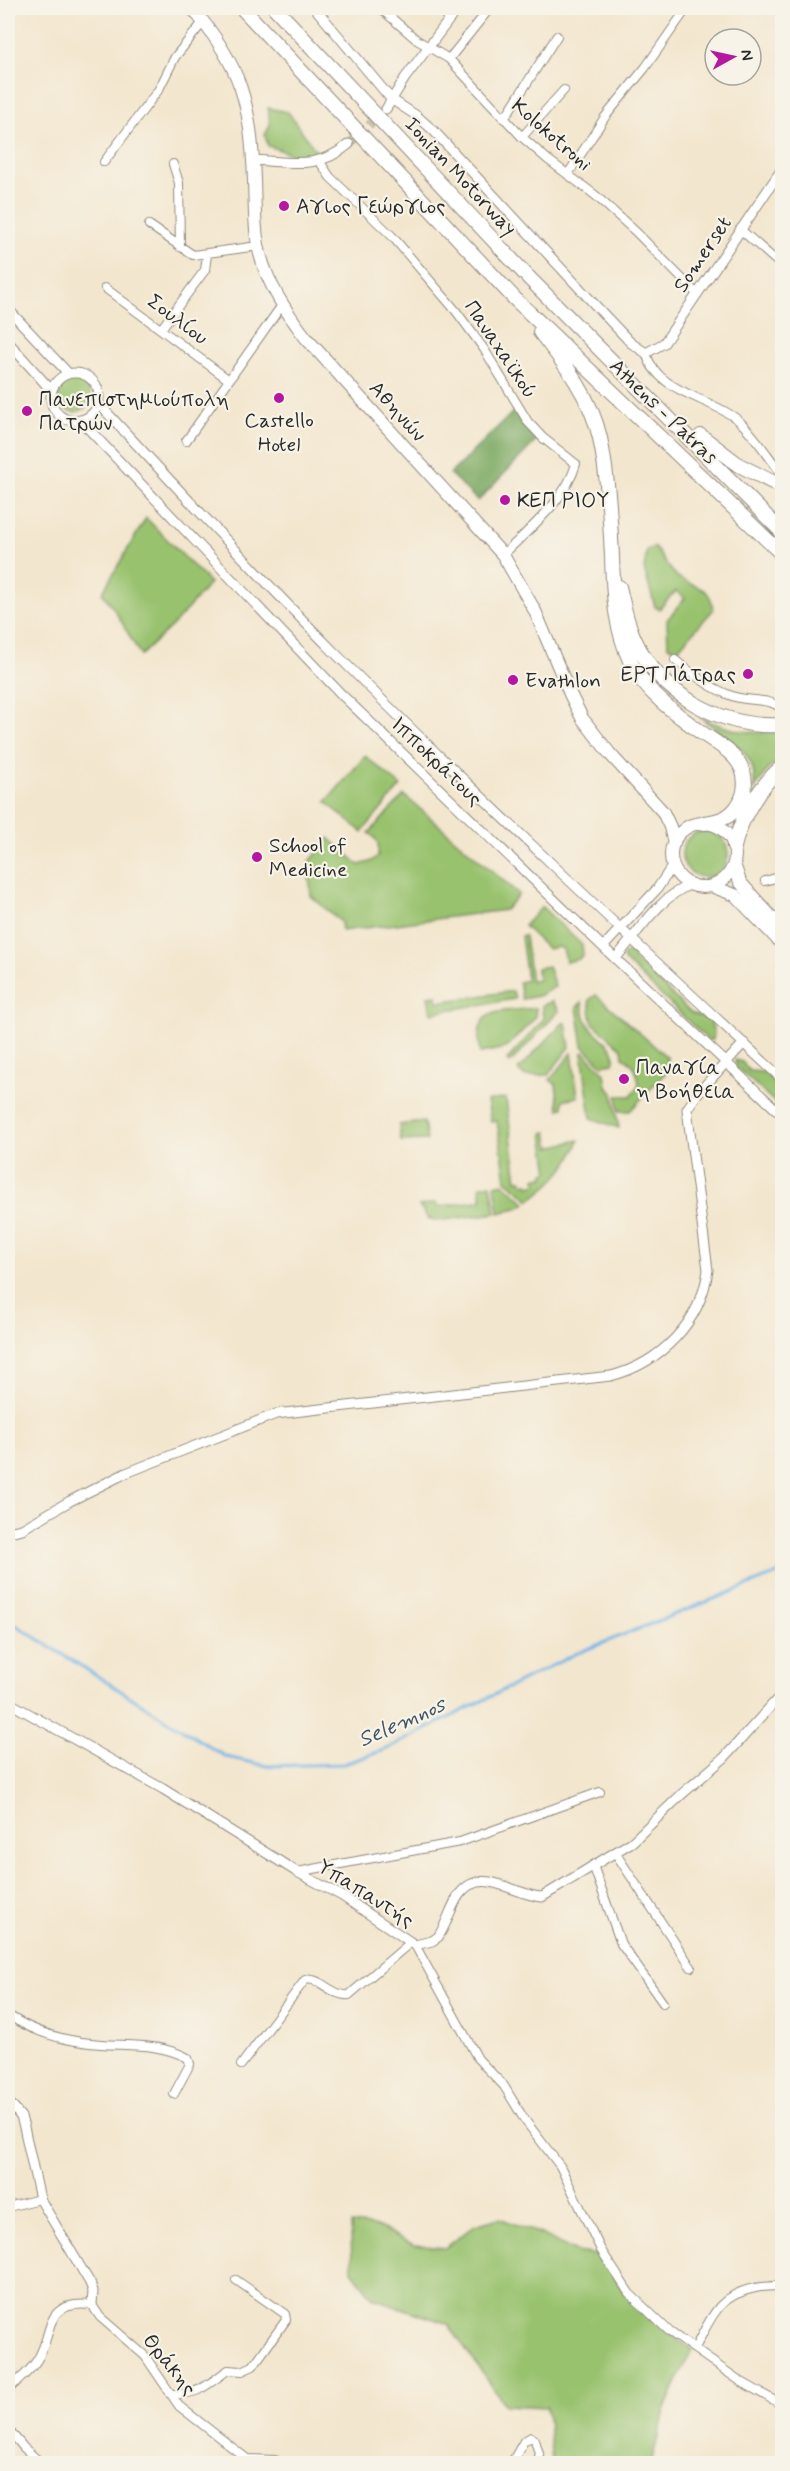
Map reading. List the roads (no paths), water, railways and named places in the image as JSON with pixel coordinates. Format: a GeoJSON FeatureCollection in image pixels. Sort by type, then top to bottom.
{"type":"FeatureCollection","features":[{"type":"Feature","properties":{"kind":"highway","name":"Ionian Motorway"},"geometry":{"type":"LineString","coordinates":[[242,8],[516,299]]}},
{"type":"Feature","properties":{"kind":"highway","name":"Ionian Motorway"},"geometry":{"type":"LineString","coordinates":[[274,8],[528,277],[620,370]]}},
{"type":"Feature","properties":{"kind":"highway","name":"Athens - Patras"},"geometry":{"type":"LineString","coordinates":[[516,299],[783,554]]}},
{"type":"Feature","properties":{"kind":"highway"},"geometry":{"type":"LineString","coordinates":[[516,299],[566,366],[581,390],[594,419],[600,438],[612,555],[615,614],[633,665],[651,691],[684,720],[733,756],[741,766],[745,789],[735,811],[723,819],[697,824]]}},
{"type":"Feature","properties":{"kind":"highway","name":"Athens - Patras"},"geometry":{"type":"LineString","coordinates":[[620,370],[783,532]]}},
{"type":"Feature","properties":{"kind":"highway"},"geometry":{"type":"LineString","coordinates":[[620,370],[662,400],[713,447],[739,465],[783,487]]}},
{"type":"Feature","properties":{"kind":"highway"},"geometry":{"type":"LineString","coordinates":[[612,555],[634,637],[643,654],[664,679],[687,699],[719,715],[756,724],[783,725]]}},
{"type":"Feature","properties":{"kind":"highway"},"geometry":{"type":"LineString","coordinates":[[734,847],[739,832],[760,793],[783,767]]}},
{"type":"Feature","properties":{"kind":"main road","name":"Αθηνών"},"geometry":{"type":"LineString","coordinates":[[192,8],[225,51],[238,76],[250,123],[258,246],[265,270],[282,305],[306,338],[503,555],[535,611],[582,718],[610,754],[658,806],[670,827],[674,843],[673,865]]}},
{"type":"Feature","properties":{"kind":"main road","name":"Αθηνών"},"geometry":{"type":"LineString","coordinates":[[658,806],[697,824],[720,827],[731,839],[734,847]]}},
{"type":"Feature","properties":{"kind":"main road"},"geometry":{"type":"LineString","coordinates":[[674,843],[680,832],[697,824]]}},
{"type":"Feature","properties":{"kind":"main road"},"geometry":{"type":"LineString","coordinates":[[734,847],[734,864],[740,882],[783,929]]}},
{"type":"Feature","properties":{"kind":"main road"},"geometry":{"type":"LineString","coordinates":[[711,886],[725,878],[734,864]]}},
{"type":"Feature","properties":{"kind":"main road"},"geometry":{"type":"LineString","coordinates":[[673,865],[680,876],[691,884],[711,886],[735,895],[783,944]]}},
{"type":"Feature","properties":{"kind":"street"},"geometry":{"type":"LineString","coordinates":[[315,8],[391,99],[417,116],[434,131],[631,343],[646,353],[654,369],[677,388],[737,420],[783,474]]}},
{"type":"Feature","properties":{"kind":"street","name":"Kolokotroni"},"geometry":{"type":"LineString","coordinates":[[380,8],[428,47],[449,59],[522,137],[636,232],[696,293]]}},
{"type":"Feature","properties":{"kind":"street"},"geometry":{"type":"LineString","coordinates":[[386,109],[458,8]]}},
{"type":"Feature","properties":{"kind":"street"},"geometry":{"type":"LineString","coordinates":[[449,59],[490,8]]}},
{"type":"Feature","properties":{"kind":"street"},"geometry":{"type":"LineString","coordinates":[[568,174],[605,117],[645,68],[687,8]]}},
{"type":"Feature","properties":{"kind":"street"},"geometry":{"type":"LineString","coordinates":[[104,162],[159,89],[175,57],[204,21]]}},
{"type":"Feature","properties":{"kind":"street"},"geometry":{"type":"LineString","coordinates":[[504,119],[557,36]]}},
{"type":"Feature","properties":{"kind":"street"},"geometry":{"type":"LineString","coordinates":[[522,137],[564,90]]}},
{"type":"Feature","properties":{"kind":"street"},"geometry":{"type":"LineString","coordinates":[[253,160],[320,162],[335,156],[349,144]]}},
{"type":"Feature","properties":{"kind":"street","name":"Παναχαϊκού"},"geometry":{"type":"LineString","coordinates":[[320,162],[330,177],[392,236],[456,311],[484,349],[528,422],[551,445],[576,464],[567,485],[556,499],[503,555]]}},
{"type":"Feature","properties":{"kind":"street"},"geometry":{"type":"LineString","coordinates":[[173,164],[178,183],[180,247]]}},
{"type":"Feature","properties":{"kind":"street","name":"Somerset"},"geometry":{"type":"LineString","coordinates":[[646,353],[664,343],[696,293],[783,169]]}},
{"type":"Feature","properties":{"kind":"street"},"geometry":{"type":"LineString","coordinates":[[149,225],[193,255],[207,255],[258,246]]}},
{"type":"Feature","properties":{"kind":"street"},"geometry":{"type":"LineString","coordinates":[[740,229],[783,266]]}},
{"type":"Feature","properties":{"kind":"street"},"geometry":{"type":"LineString","coordinates":[[160,329],[206,270],[207,255]]}},
{"type":"Feature","properties":{"kind":"street","name":"Σουλίου"},"geometry":{"type":"LineString","coordinates":[[105,288],[229,380]]}},
{"type":"Feature","properties":{"kind":"street"},"geometry":{"type":"LineString","coordinates":[[186,441],[282,305]]}},
{"type":"Feature","properties":{"kind":"street"},"geometry":{"type":"LineString","coordinates":[[8,309],[68,373]]}},
{"type":"Feature","properties":{"kind":"street"},"geometry":{"type":"LineString","coordinates":[[8,342],[51,390]]}},
{"type":"Feature","properties":{"kind":"street"},"geometry":{"type":"LineString","coordinates":[[80,372],[90,377],[98,390],[99,404],[93,412],[80,420],[65,419],[56,413],[51,402],[51,390],[57,379],[68,373],[80,372]]}},
{"type":"Feature","properties":{"kind":"street","name":"Ιπποκράτους"},"geometry":{"type":"LineString","coordinates":[[99,404],[330,648],[621,928],[783,1079]]}},
{"type":"Feature","properties":{"kind":"street","name":"Ιπποκράτους"},"geometry":{"type":"LineString","coordinates":[[80,420],[313,666],[603,947],[783,1115]]}},
{"type":"Feature","properties":{"kind":"street"},"geometry":{"type":"LineString","coordinates":[[675,660],[717,689],[735,697],[773,703],[783,709]]}},
{"type":"Feature","properties":{"kind":"street"},"geometry":{"type":"LineString","coordinates":[[603,947],[657,889],[673,865]]}},
{"type":"Feature","properties":{"kind":"street"},"geometry":{"type":"LineString","coordinates":[[765,881],[783,876]]}},
{"type":"Feature","properties":{"kind":"street"},"geometry":{"type":"LineString","coordinates":[[615,958],[662,904],[675,892],[691,884]]}},
{"type":"Feature","properties":{"kind":"street"},"geometry":{"type":"LineString","coordinates":[[8,1532],[22,1529],[126,1473],[276,1414],[611,1376],[628,1372],[647,1362],[661,1352],[684,1328],[707,1280],[708,1270],[687,1109],[698,1093],[744,1043]]}},
{"type":"Feature","properties":{"kind":"street","name":"Υπαπαντής"},"geometry":{"type":"LineString","coordinates":[[8,1702],[164,1789],[297,1872],[342,1896],[412,1944],[432,1941],[438,1937],[460,1894],[474,1883],[489,1881],[542,1897],[593,1865],[616,1854],[639,1836],[682,1794],[724,1758],[782,1697]]}},
{"type":"Feature","properties":{"kind":"street"},"geometry":{"type":"LineString","coordinates":[[297,1872],[460,1842],[600,1792]]}},
{"type":"Feature","properties":{"kind":"street"},"geometry":{"type":"LineString","coordinates":[[616,1854],[691,1967]]}},
{"type":"Feature","properties":{"kind":"street"},"geometry":{"type":"LineString","coordinates":[[593,1865],[621,1944],[663,2003]]}},
{"type":"Feature","properties":{"kind":"street"},"geometry":{"type":"LineString","coordinates":[[241,2065],[305,1980],[313,1979],[340,1995],[349,1995],[412,1944],[478,2059],[504,2086],[535,2134],[560,2166],[613,2270],[629,2293],[670,2332],[740,2381],[783,2405]]}},
{"type":"Feature","properties":{"kind":"street"},"geometry":{"type":"LineString","coordinates":[[8,2015],[38,2032],[84,2042],[146,2044],[175,2051],[188,2058],[190,2064],[174,2094]]}},
{"type":"Feature","properties":{"kind":"street"},"geometry":{"type":"LineString","coordinates":[[8,2101],[21,2117],[39,2199],[93,2291],[92,2305],[67,2308],[52,2318],[39,2357],[33,2367],[8,2390]]}},
{"type":"Feature","properties":{"kind":"street"},"geometry":{"type":"LineString","coordinates":[[8,2207],[39,2199]]}},
{"type":"Feature","properties":{"kind":"street"},"geometry":{"type":"LineString","coordinates":[[170,2394],[196,2392],[208,2386],[226,2370],[242,2371],[253,2366],[286,2320],[285,2314],[236,2280]]}},
{"type":"Feature","properties":{"kind":"street"},"geometry":{"type":"LineString","coordinates":[[695,2348],[718,2306],[729,2297],[757,2287],[783,2285]]}},
{"type":"Feature","properties":{"kind":"street","name":"Θράκης"},"geometry":{"type":"LineString","coordinates":[[92,2305],[100,2317],[142,2352],[183,2410],[245,2461]]}},
{"type":"Feature","properties":{"kind":"street"},"geometry":{"type":"LineString","coordinates":[[8,2429],[40,2462]]}},
{"type":"Feature","properties":{"kind":"street"},"geometry":{"type":"LineString","coordinates":[[511,2463],[524,2441],[531,2437],[535,2440],[542,2463]]}},
{"type":"Feature","properties":{"kind":"street"},"geometry":{"type":"LineString","coordinates":[[245,2461],[275,2460],[283,2463]]}},
{"type":"Feature","properties":{"kind":"waterway","name":"Selemnos"},"geometry":{"type":"LineString","coordinates":[[8,1620],[226,1757],[267,1766],[344,1764],[387,1749],[575,1654],[782,1572]]}},
{"type":"Feature","properties":{"kind":"tunnel"},"geometry":{"type":"LineString","coordinates":[[349,144],[380,115]]}},
{"type":"Feature","properties":{"kind":"place","name":"Αγιος Γεώργιος"},"geometry":{"type":"Point","coordinates":[284,206]}},
{"type":"Feature","properties":{"kind":"place","name":"Castello Hotel"},"geometry":{"type":"Point","coordinates":[279,398]}},
{"type":"Feature","properties":{"kind":"place","name":"Πανεπιστημιούπολη Πατρών"},"geometry":{"type":"Point","coordinates":[27,411]}},
{"type":"Feature","properties":{"kind":"place","name":"ΚΕΠ ΡΙΟΥ"},"geometry":{"type":"Point","coordinates":[505,500]}},
{"type":"Feature","properties":{"kind":"place","name":"ΕΡΤ Πάτρας"},"geometry":{"type":"Point","coordinates":[748,674]}},
{"type":"Feature","properties":{"kind":"place","name":"Evathlon"},"geometry":{"type":"Point","coordinates":[513,680]}},
{"type":"Feature","properties":{"kind":"place","name":"School of Medicine"},"geometry":{"type":"Point","coordinates":[257,857]}},
{"type":"Feature","properties":{"kind":"place","name":"Παναγία η Βοήθεια"},"geometry":{"type":"Point","coordinates":[624,1079]}}]}
